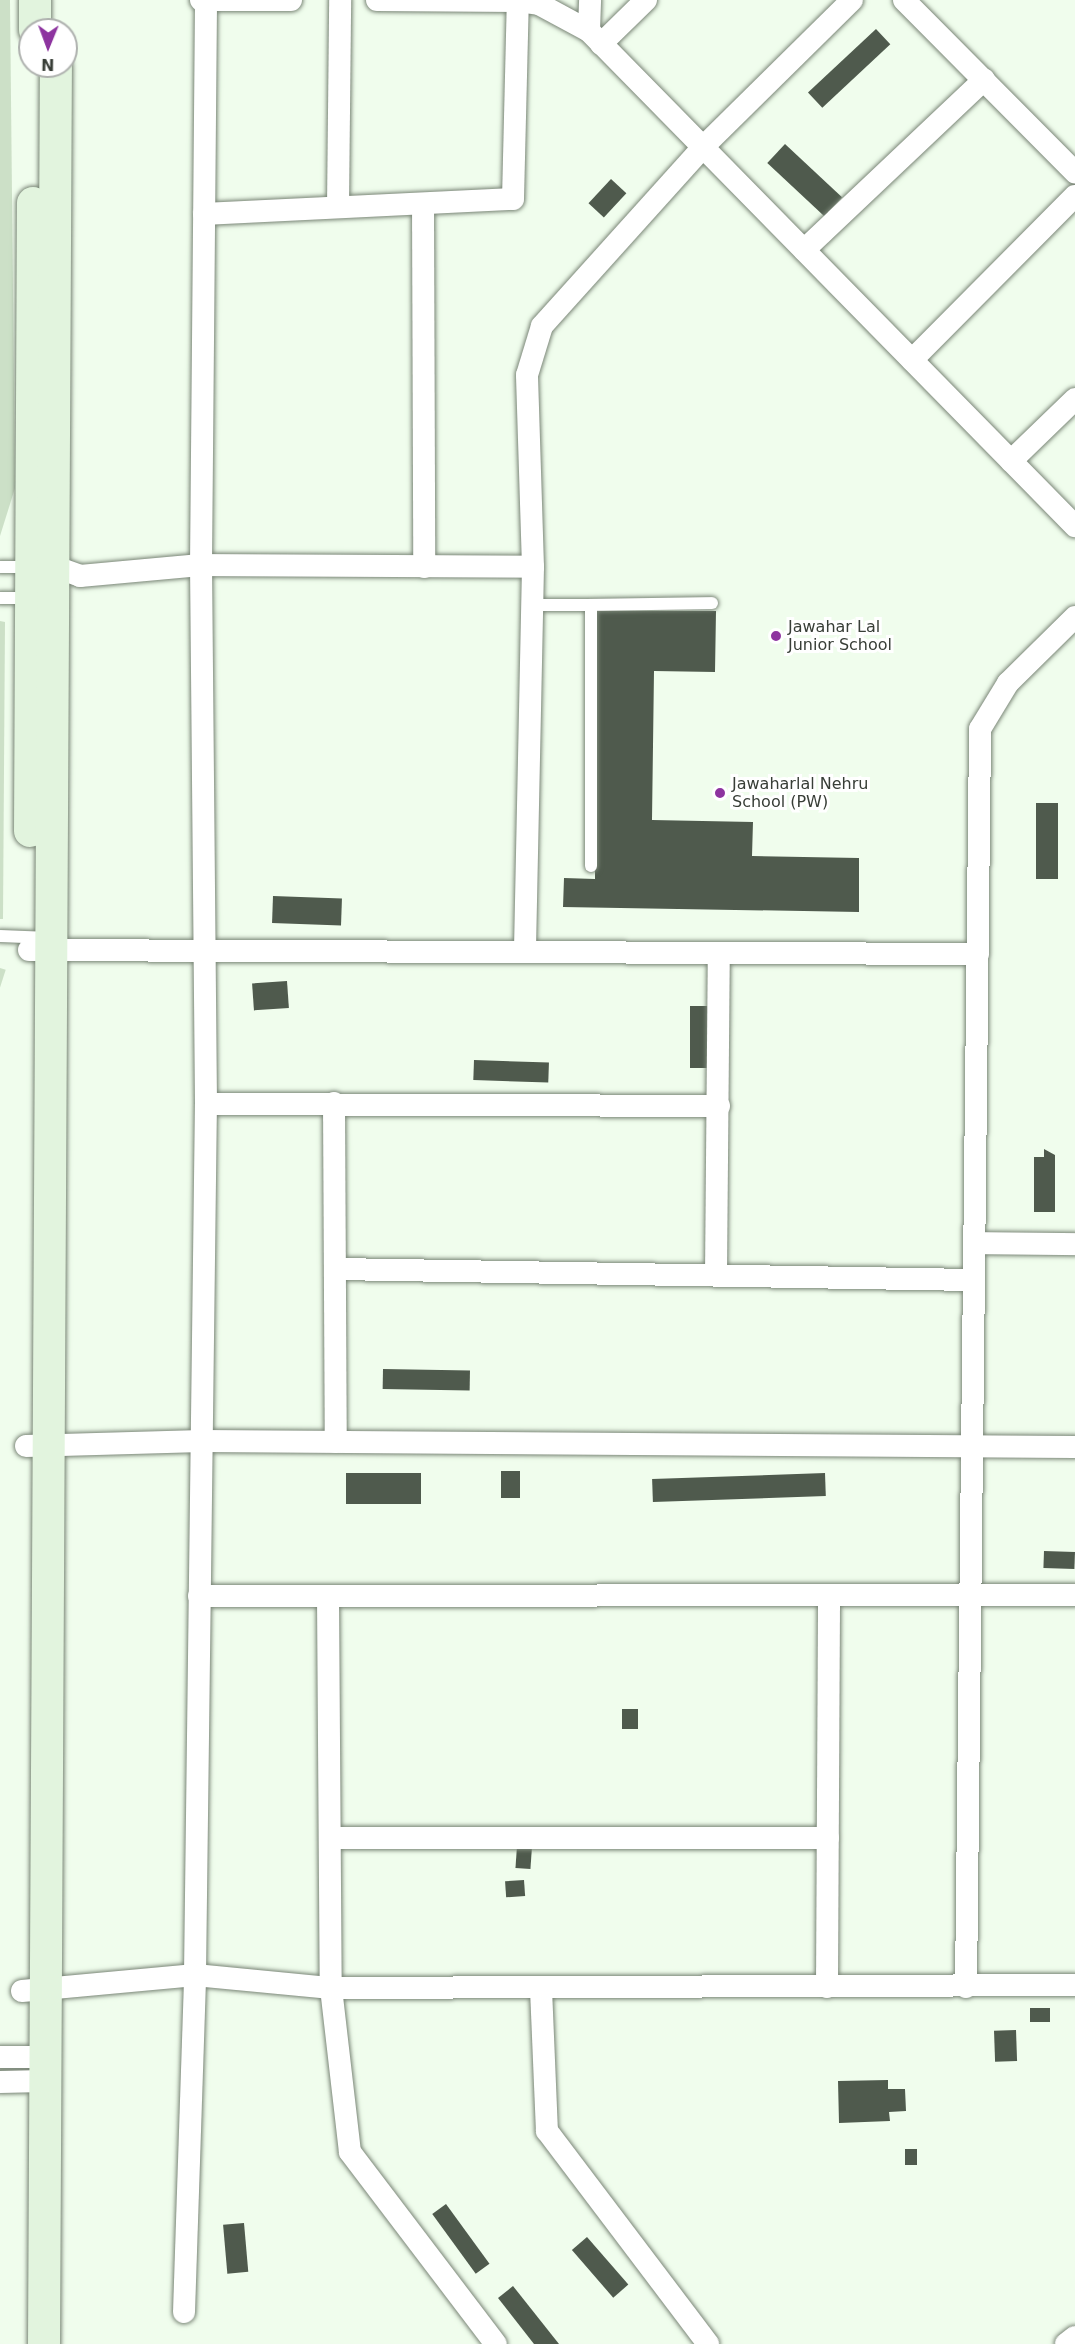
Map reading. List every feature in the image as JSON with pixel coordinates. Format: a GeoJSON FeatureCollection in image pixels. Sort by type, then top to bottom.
{"type":"FeatureCollection","features":[{"type":"Feature","properties":{"kind":"street"},"geometry":{"type":"LineString","coordinates":[[35,0],[35,18]]}},
{"type":"Feature","properties":{"kind":"street"},"geometry":{"type":"LineString","coordinates":[[56,0],[56,18]]}},
{"type":"Feature","properties":{"kind":"street"},"geometry":{"type":"LineString","coordinates":[[201,0],[291,0]]}},
{"type":"Feature","properties":{"kind":"street"},"geometry":{"type":"LineString","coordinates":[[184,2312],[195,1975],[206,1104],[201,565],[206,0]]}},
{"type":"Feature","properties":{"kind":"street"},"geometry":{"type":"LineString","coordinates":[[338,207],[340,0]]}},
{"type":"Feature","properties":{"kind":"street"},"geometry":{"type":"LineString","coordinates":[[377,0],[518,0],[539,4],[595,38],[1075,526]]}},
{"type":"Feature","properties":{"kind":"street"},"geometry":{"type":"LineString","coordinates":[[204,214],[513,199],[518,0]]}},
{"type":"Feature","properties":{"kind":"street"},"geometry":{"type":"LineString","coordinates":[[590,0],[595,38]]}},
{"type":"Feature","properties":{"kind":"street"},"geometry":{"type":"LineString","coordinates":[[595,38],[646,0]]}},
{"type":"Feature","properties":{"kind":"street"},"geometry":{"type":"LineString","coordinates":[[525,949],[533,567],[527,375],[542,326],[703,147],[852,0]]}},
{"type":"Feature","properties":{"kind":"street"},"geometry":{"type":"LineString","coordinates":[[904,0],[1075,172]]}},
{"type":"Feature","properties":{"kind":"street"},"geometry":{"type":"LineString","coordinates":[[28,599],[40,569],[34,78]]}},
{"type":"Feature","properties":{"kind":"street"},"geometry":{"type":"LineString","coordinates":[[23,2344],[22,2069],[33,1990],[36,1446],[28,599],[40,569],[56,78]]}},
{"type":"Feature","properties":{"kind":"street"},"geometry":{"type":"LineString","coordinates":[[804,250],[984,80]]}},
{"type":"Feature","properties":{"kind":"street"},"geometry":{"type":"LineString","coordinates":[[912,360],[1075,195]]}},
{"type":"Feature","properties":{"kind":"street"},"geometry":{"type":"LineString","coordinates":[[423,204],[424,567]]}},
{"type":"Feature","properties":{"kind":"street"},"geometry":{"type":"LineString","coordinates":[[1011,461],[1075,399]]}},
{"type":"Feature","properties":{"kind":"street"},"geometry":{"type":"LineString","coordinates":[[40,569],[201,565],[533,567]]}},
{"type":"Feature","properties":{"kind":"street"},"geometry":{"type":"LineString","coordinates":[[966,1987],[981,729],[1008,683],[1075,617]]}},
{"type":"Feature","properties":{"kind":"street"},"geometry":{"type":"LineString","coordinates":[[32,942],[204,951],[525,949],[719,954],[978,954]]}},
{"type":"Feature","properties":{"kind":"street"},"geometry":{"type":"LineString","coordinates":[[716,1275],[719,954]]}},
{"type":"Feature","properties":{"kind":"street"},"geometry":{"type":"LineString","coordinates":[[334,1103],[336,1442]]}},
{"type":"Feature","properties":{"kind":"street"},"geometry":{"type":"LineString","coordinates":[[206,1104],[719,1106]]}},
{"type":"Feature","properties":{"kind":"street"},"geometry":{"type":"LineString","coordinates":[[975,1244],[1075,1244]]}},
{"type":"Feature","properties":{"kind":"street"},"geometry":{"type":"LineString","coordinates":[[336,1269],[974,1280]]}},
{"type":"Feature","properties":{"kind":"street"},"geometry":{"type":"LineString","coordinates":[[36,1446],[202,1441],[1075,1447]]}},
{"type":"Feature","properties":{"kind":"street"},"geometry":{"type":"LineString","coordinates":[[199,1596],[1075,1595]]}},
{"type":"Feature","properties":{"kind":"street"},"geometry":{"type":"LineString","coordinates":[[827,1987],[829,1596]]}},
{"type":"Feature","properties":{"kind":"street"},"geometry":{"type":"LineString","coordinates":[[328,1597],[331,1988],[350,2152],[496,2344]]}},
{"type":"Feature","properties":{"kind":"street"},"geometry":{"type":"LineString","coordinates":[[330,1838],[828,1838]]}},
{"type":"Feature","properties":{"kind":"street"},"geometry":{"type":"LineString","coordinates":[[33,1990],[195,1975],[331,1988],[541,1989],[1075,1985]]}},
{"type":"Feature","properties":{"kind":"street"},"geometry":{"type":"LineString","coordinates":[[541,1989],[547,2130],[708,2344]]}},
{"type":"Feature","properties":{"kind":"street"},"geometry":{"type":"LineString","coordinates":[[22,2069],[44,2344]]}},
{"type":"Feature","properties":{"kind":"street"},"geometry":{"type":"LineString","coordinates":[[1066,2344],[1075,2337]]}},
{"type":"Feature","properties":{"kind":"lane"},"geometry":{"type":"LineString","coordinates":[[532,604],[712,603]]}},
{"type":"Feature","properties":{"kind":"lane"},"geometry":{"type":"LineString","coordinates":[[591,605],[591,866]]}},
{"type":"Feature","properties":{"kind":"green space"},"geometry":{"type":"Polygon","coordinates":[[[0,0],[10,0],[15,488],[0,536],[0,0]]]}},
{"type":"Feature","properties":{"kind":"green space"},"geometry":{"type":"Polygon","coordinates":[[[0,621],[5,622],[3,919],[0,919],[0,621]]]}},
{"type":"Feature","properties":{"kind":"green space"},"geometry":{"type":"Polygon","coordinates":[[[0,968],[6,970],[0,987],[0,968]]]}},
{"type":"Feature","properties":{"kind":"building"},"geometry":{"type":"Polygon","coordinates":[[[876,29],[890,44],[822,108],[808,92],[876,29]]]}},
{"type":"Feature","properties":{"kind":"building"},"geometry":{"type":"Polygon","coordinates":[[[785,144],[842,197],[824,216],[767,163],[785,144]]]}},
{"type":"Feature","properties":{"kind":"building"},"geometry":{"type":"Polygon","coordinates":[[[611,179],[626,193],[604,217],[588,203],[611,179]]]}},
{"type":"Feature","properties":{"kind":"building"},"geometry":{"type":"Polygon","coordinates":[[[595,611],[716,611],[715,672],[654,671],[652,820],[753,822],[752,856],[859,858],[859,912],[563,907],[564,878],[595,879],[595,611]]]}},
{"type":"Feature","properties":{"kind":"building"},"geometry":{"type":"Polygon","coordinates":[[[1036,803],[1058,803],[1058,879],[1036,879],[1036,803]]]}},
{"type":"Feature","properties":{"kind":"building"},"geometry":{"type":"Polygon","coordinates":[[[273,896],[342,898],[341,925],[272,923],[273,896]]]}},
{"type":"Feature","properties":{"kind":"building"},"geometry":{"type":"Polygon","coordinates":[[[287,981],[289,1008],[254,1010],[252,983],[287,981]]]}},
{"type":"Feature","properties":{"kind":"building"},"geometry":{"type":"Polygon","coordinates":[[[690,1006],[709,1006],[709,1068],[690,1068],[690,1006]]]}},
{"type":"Feature","properties":{"kind":"building"},"geometry":{"type":"Polygon","coordinates":[[[474,1060],[549,1063],[548,1083],[473,1080],[474,1060]]]}},
{"type":"Feature","properties":{"kind":"building"},"geometry":{"type":"Polygon","coordinates":[[[1044,1149],[1055,1155],[1055,1212],[1034,1212],[1034,1157],[1044,1157],[1044,1149]]]}},
{"type":"Feature","properties":{"kind":"building"},"geometry":{"type":"Polygon","coordinates":[[[383,1369],[470,1371],[470,1391],[383,1389],[383,1369]]]}},
{"type":"Feature","properties":{"kind":"building"},"geometry":{"type":"Polygon","coordinates":[[[501,1471],[520,1471],[520,1498],[501,1498],[501,1471]]]}},
{"type":"Feature","properties":{"kind":"building"},"geometry":{"type":"Polygon","coordinates":[[[346,1473],[421,1473],[421,1504],[346,1504],[346,1473]]]}},
{"type":"Feature","properties":{"kind":"building"},"geometry":{"type":"Polygon","coordinates":[[[825,1473],[826,1496],[653,1502],[652,1479],[825,1473]]]}},
{"type":"Feature","properties":{"kind":"building"},"geometry":{"type":"Polygon","coordinates":[[[1044,1551],[1075,1552],[1074,1569],[1043,1568],[1044,1551]]]}},
{"type":"Feature","properties":{"kind":"building"},"geometry":{"type":"Polygon","coordinates":[[[622,1709],[638,1709],[638,1729],[622,1729],[622,1709]]]}},
{"type":"Feature","properties":{"kind":"building"},"geometry":{"type":"Polygon","coordinates":[[[517,1846],[532,1847],[530,1869],[515,1868],[517,1846]]]}},
{"type":"Feature","properties":{"kind":"building"},"geometry":{"type":"Polygon","coordinates":[[[524,1880],[525,1896],[506,1897],[505,1881],[524,1880]]]}},
{"type":"Feature","properties":{"kind":"building"},"geometry":{"type":"Polygon","coordinates":[[[1030,2008],[1050,2008],[1050,2022],[1030,2022],[1030,2008]]]}},
{"type":"Feature","properties":{"kind":"building"},"geometry":{"type":"Polygon","coordinates":[[[1016,2030],[1017,2061],[995,2062],[994,2031],[1016,2030]]]}},
{"type":"Feature","properties":{"kind":"building"},"geometry":{"type":"Polygon","coordinates":[[[888,2080],[888,2089],[905,2089],[906,2111],[889,2112],[890,2121],[839,2123],[838,2081],[888,2080]]]}},
{"type":"Feature","properties":{"kind":"building"},"geometry":{"type":"Polygon","coordinates":[[[905,2149],[917,2149],[917,2165],[905,2165],[905,2149]]]}},
{"type":"Feature","properties":{"kind":"building"},"geometry":{"type":"Polygon","coordinates":[[[446,2204],[489,2264],[476,2274],[432,2214],[446,2204]]]}},
{"type":"Feature","properties":{"kind":"building"},"geometry":{"type":"Polygon","coordinates":[[[244,2223],[248,2272],[227,2274],[223,2225],[244,2223]]]}},
{"type":"Feature","properties":{"kind":"building"},"geometry":{"type":"Polygon","coordinates":[[[587,2237],[628,2285],[613,2298],[572,2250],[587,2237]]]}},
{"type":"Feature","properties":{"kind":"building"},"geometry":{"type":"Polygon","coordinates":[[[513,2286],[559,2344],[534,2344],[498,2298],[513,2286]]]}},
{"type":"Feature","properties":{"kind":"place","name":"Jawahar Lal Junior School"},"geometry":{"type":"Point","coordinates":[776,636]}},
{"type":"Feature","properties":{"kind":"place","name":"Jawaharlal Nehru School (PW)"},"geometry":{"type":"Point","coordinates":[720,793]}}]}
